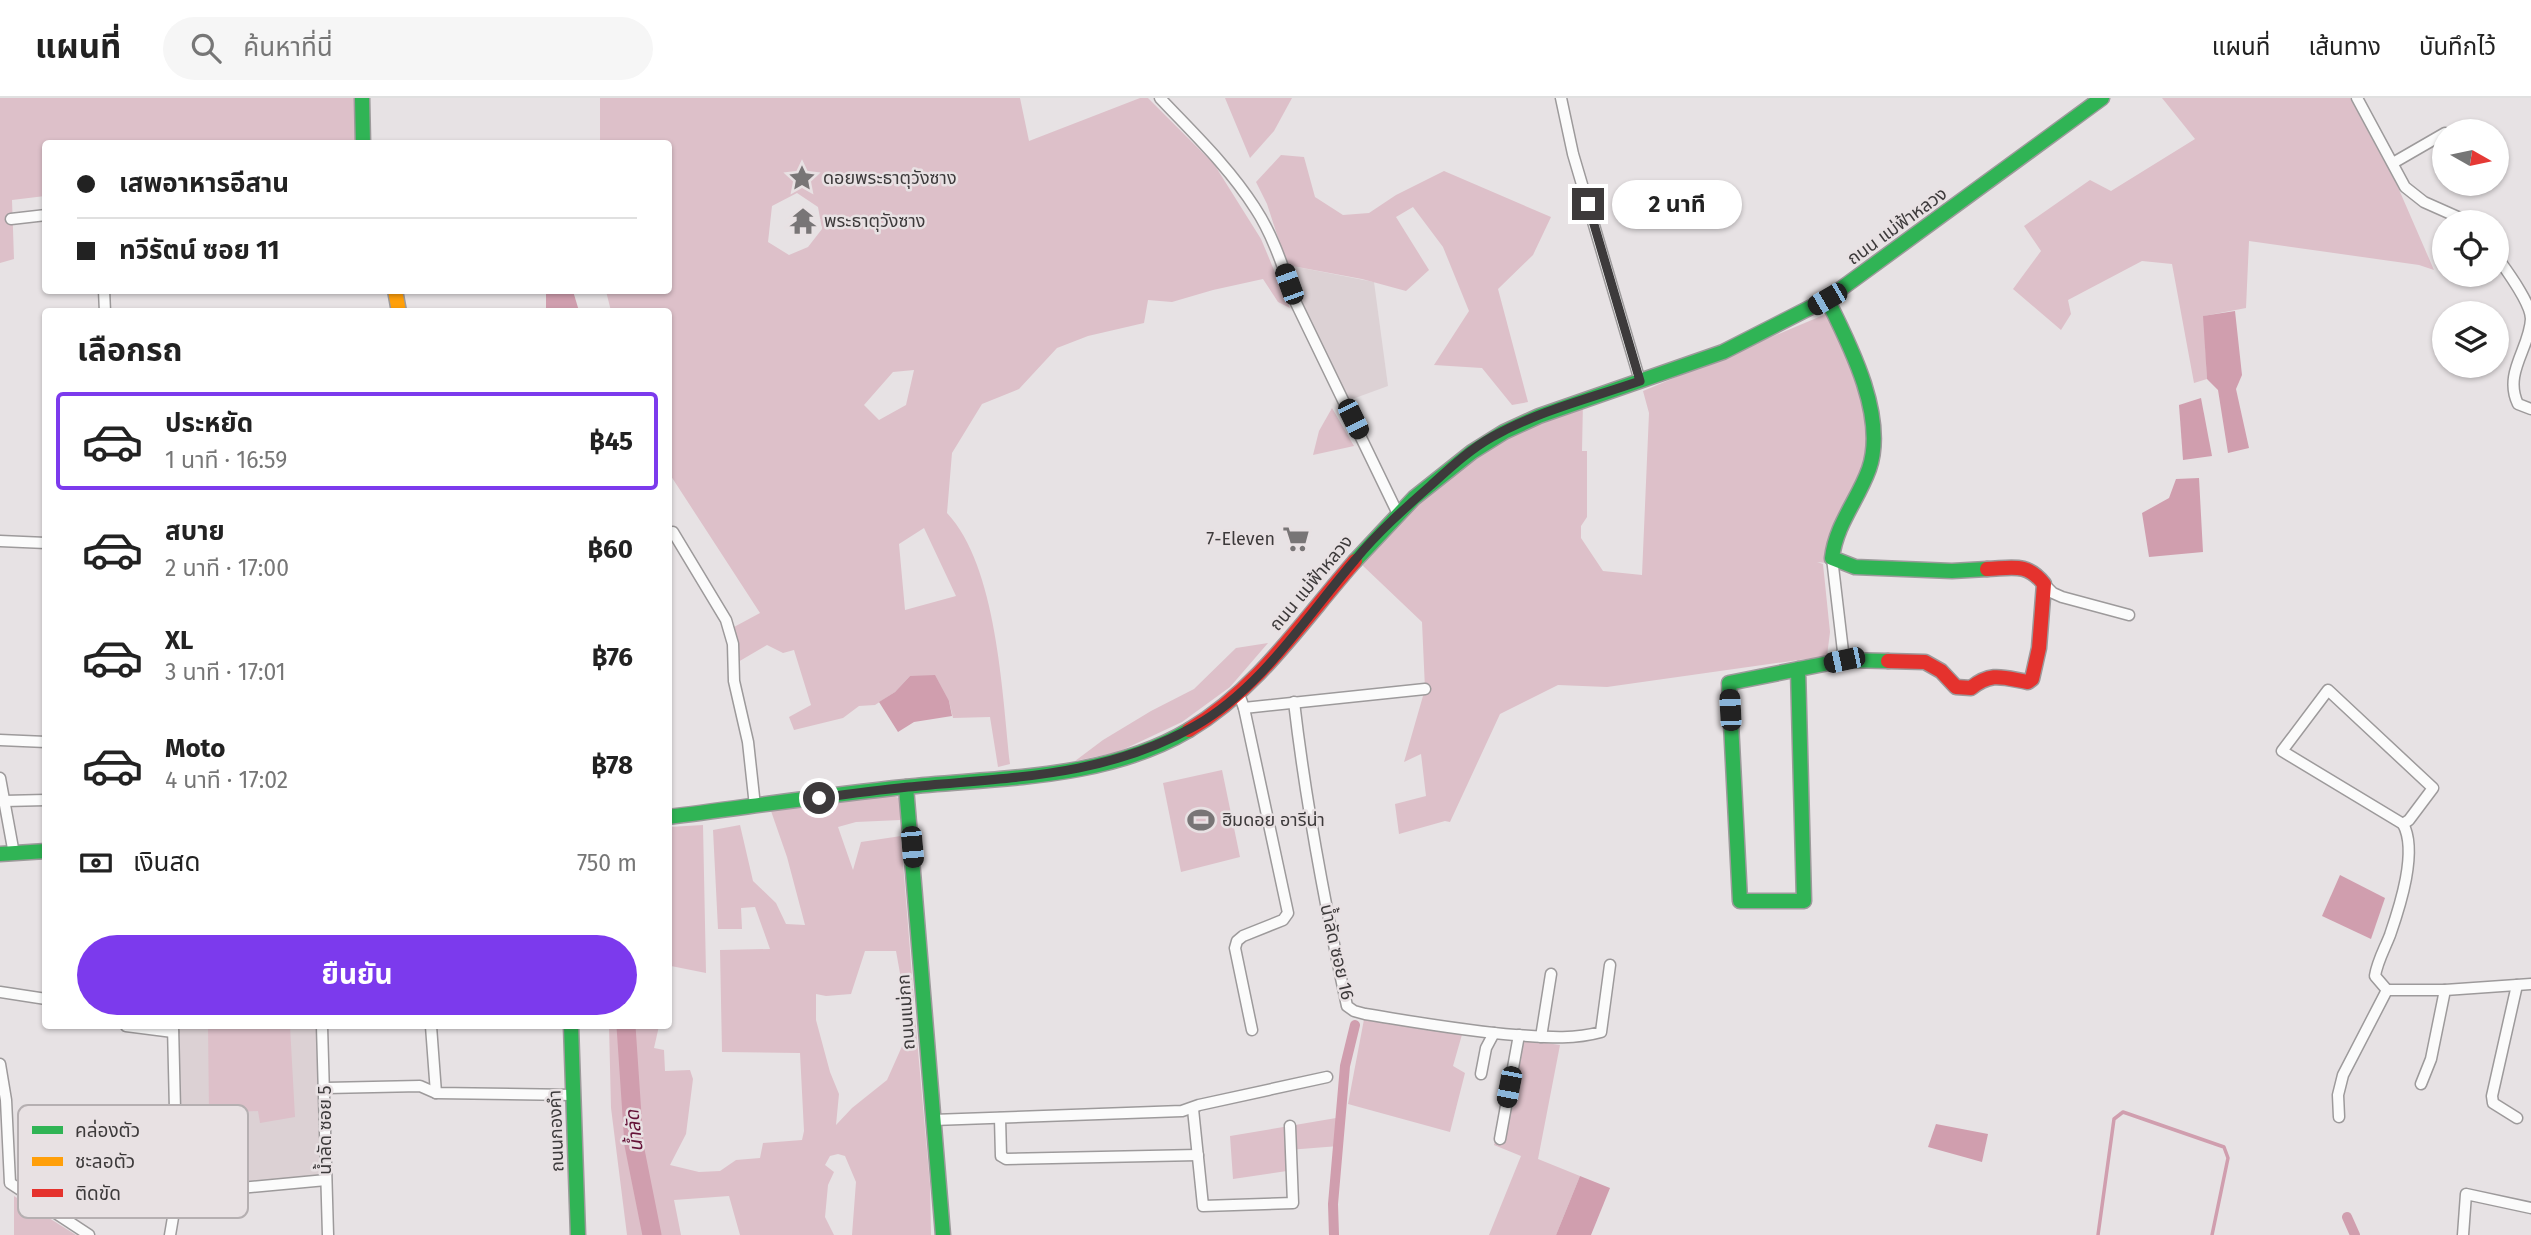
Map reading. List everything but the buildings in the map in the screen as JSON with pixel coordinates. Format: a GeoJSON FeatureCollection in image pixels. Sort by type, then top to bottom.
{"type":"FeatureCollection","features":[{"type":"Feature","properties":{"kind":"street"},"geometry":{"type":"LineString","coordinates":[[362,98],[363,140]]}},
{"type":"Feature","properties":{"kind":"street"},"geometry":{"type":"LineString","coordinates":[[1160,98],[1228,170],[1256,209],[1283,267],[1295,301],[1398,514]]}},
{"type":"Feature","properties":{"kind":"street"},"geometry":{"type":"LineString","coordinates":[[1561,98],[1573,153],[1640,381]]}},
{"type":"Feature","properties":{"kind":"street","name":"ถนน แม่ฟ้าหลวง"},"geometry":{"type":"LineString","coordinates":[[672,816],[906,787],[1050,774],[1109,762],[1189,730],[1242,701],[1270,662],[1355,559],[1398,514],[1454,463],[1492,437],[1539,416],[1747,342],[1827,299],[1879,264],[2102,98]]}},
{"type":"Feature","properties":{"kind":"street"},"geometry":{"type":"LineString","coordinates":[[2357,98],[2405,187],[2424,202],[2442,210]]}},
{"type":"Feature","properties":{"kind":"street"},"geometry":{"type":"LineString","coordinates":[[2393,163],[2432,140]]}},
{"type":"Feature","properties":{"kind":"street"},"geometry":{"type":"LineString","coordinates":[[11,219],[42,215]]}},
{"type":"Feature","properties":{"kind":"street"},"geometry":{"type":"LineString","coordinates":[[2509,276],[2527,305],[2530,320],[2513,381],[2513,394],[2518,404],[2531,409]]}},
{"type":"Feature","properties":{"kind":"street"},"geometry":{"type":"LineString","coordinates":[[1827,299],[1846,337],[1874,419],[1875,442],[1871,465],[1833,543],[1832,558],[1844,660]]}},
{"type":"Feature","properties":{"kind":"street"},"geometry":{"type":"LineString","coordinates":[[673,532],[726,620],[733,644],[734,681],[748,742],[755,806]]}},
{"type":"Feature","properties":{"kind":"street"},"geometry":{"type":"LineString","coordinates":[[0,541],[42,543]]}},
{"type":"Feature","properties":{"kind":"street"},"geometry":{"type":"LineString","coordinates":[[1832,558],[1854,567],[1952,570],[2024,567],[2037,575],[2053,593],[2129,615]]}},
{"type":"Feature","properties":{"kind":"street"},"geometry":{"type":"LineString","coordinates":[[1798,669],[1804,901],[1740,901],[1729,683],[1798,669],[1844,660],[1925,662],[1941,671],[1949,682],[1964,688],[1971,688],[1991,676],[2028,682],[2032,679],[2039,648],[2043,584]]}},
{"type":"Feature","properties":{"kind":"street"},"geometry":{"type":"LineString","coordinates":[[1252,1030],[1235,947],[1242,936],[1283,920],[1288,913],[1242,701],[1294,702],[1424,689]]}},
{"type":"Feature","properties":{"kind":"street"},"geometry":{"type":"LineString","coordinates":[[2403,824],[2433,788],[2328,690],[2283,751],[2403,824],[2410,845],[2391,933],[2375,976],[2387,990],[2445,990],[2531,984]]}},
{"type":"Feature","properties":{"kind":"street","name":"น้ำลัด ซอย 16"},"geometry":{"type":"LineString","coordinates":[[1294,702],[1302,774],[1321,883],[1347,1006],[1354,1012],[1463,1031],[1562,1039],[1601,1032],[1610,965]]}},
{"type":"Feature","properties":{"kind":"street"},"geometry":{"type":"LineString","coordinates":[[0,740],[42,742]]}},
{"type":"Feature","properties":{"kind":"street"},"geometry":{"type":"LineString","coordinates":[[0,778],[7,854],[42,851]]}},
{"type":"Feature","properties":{"kind":"street","name":"ถนนแม่กก"},"geometry":{"type":"LineString","coordinates":[[906,787],[943,1235]]}},
{"type":"Feature","properties":{"kind":"street"},"geometry":{"type":"LineString","coordinates":[[4,801],[42,800]]}},
{"type":"Feature","properties":{"kind":"street"},"geometry":{"type":"LineString","coordinates":[[1541,1037],[1551,974]]}},
{"type":"Feature","properties":{"kind":"street"},"geometry":{"type":"LineString","coordinates":[[2516,1118],[2493,1103],[2492,1096],[2517,985]]}},
{"type":"Feature","properties":{"kind":"street"},"geometry":{"type":"LineString","coordinates":[[2339,1117],[2338,1094],[2343,1075],[2387,990]]}},
{"type":"Feature","properties":{"kind":"street"},"geometry":{"type":"LineString","coordinates":[[2421,1084],[2431,1059],[2445,990]]}},
{"type":"Feature","properties":{"kind":"street"},"geometry":{"type":"LineString","coordinates":[[0,992],[42,998]]}},
{"type":"Feature","properties":{"kind":"street"},"geometry":{"type":"LineString","coordinates":[[173,1029],[175,1105]]}},
{"type":"Feature","properties":{"kind":"street","name":"น้ำลัด ซอย 5"},"geometry":{"type":"LineString","coordinates":[[322,1029],[326,1088],[328,1235]]}},
{"type":"Feature","properties":{"kind":"street"},"geometry":{"type":"LineString","coordinates":[[431,1029],[436,1093]]}},
{"type":"Feature","properties":{"kind":"street","name":"ถนนกองคำ"},"geometry":{"type":"LineString","coordinates":[[571,1029],[578,1235]]}},
{"type":"Feature","properties":{"kind":"street"},"geometry":{"type":"LineString","coordinates":[[1481,1074],[1486,1048],[1494,1033]]}},
{"type":"Feature","properties":{"kind":"street"},"geometry":{"type":"LineString","coordinates":[[1500,1139],[1519,1035]]}},
{"type":"Feature","properties":{"kind":"street"},"geometry":{"type":"LineString","coordinates":[[0,1064],[10,1183],[18,1188]]}},
{"type":"Feature","properties":{"kind":"street"},"geometry":{"type":"LineString","coordinates":[[933,1120],[1182,1111],[1327,1077]]}},
{"type":"Feature","properties":{"kind":"street"},"geometry":{"type":"LineString","coordinates":[[326,1088],[420,1086],[436,1093],[457,1091],[574,1094]]}},
{"type":"Feature","properties":{"kind":"street"},"geometry":{"type":"LineString","coordinates":[[1193,1109],[1203,1206],[1293,1203],[1290,1126]]}},
{"type":"Feature","properties":{"kind":"street"},"geometry":{"type":"LineString","coordinates":[[1000,1118],[1001,1156],[1006,1159],[1198,1154]]}},
{"type":"Feature","properties":{"kind":"street"},"geometry":{"type":"LineString","coordinates":[[248,1187],[326,1180]]}},
{"type":"Feature","properties":{"kind":"street"},"geometry":{"type":"LineString","coordinates":[[2463,1235],[2466,1194],[2531,1208]]}},
{"type":"Feature","properties":{"kind":"street"},"geometry":{"type":"LineString","coordinates":[[63,1218],[89,1235]]}},
{"type":"Feature","properties":{"kind":"shaded area"},"geometry":{"type":"Polygon","coordinates":[[[0,98],[356,98],[367,140],[42,140],[42,196],[12,200],[14,259],[0,263],[0,98]]]}},
{"type":"Feature","properties":{"kind":"shaded area"},"geometry":{"type":"Polygon","coordinates":[[[600,98],[1020,98],[1029,141],[1140,98],[1148,98],[1214,164],[1261,239],[1290,308],[1278,302],[1263,279],[1172,302],[1148,300],[1144,323],[1088,336],[1057,348],[1019,389],[982,404],[952,453],[947,513],[964,536],[977,564],[994,631],[1010,764],[998,767],[990,717],[953,718],[949,701],[910,676],[895,692],[875,705],[859,706],[843,718],[794,730],[789,717],[811,705],[794,650],[783,653],[767,645],[738,662],[734,627],[760,613],[672,478],[672,308],[610,308],[607,294],[672,294],[672,140],[600,140],[600,98]],[[797,193],[772,206],[768,242],[789,255],[808,247],[822,229],[818,207],[797,193]],[[914,370],[893,372],[864,405],[879,420],[906,405],[914,370]],[[924,528],[899,544],[905,610],[956,596],[924,528]]]}},
{"type":"Feature","properties":{"kind":"shaded area"},"geometry":{"type":"Polygon","coordinates":[[[1225,98],[1292,98],[1274,131],[1250,158],[1225,98]]]}},
{"type":"Feature","properties":{"kind":"shaded area"},"geometry":{"type":"Polygon","coordinates":[[[2162,98],[2350,98],[2397,185],[2432,269],[2419,265],[2249,241],[2246,308],[2204,316],[2207,379],[2194,383],[2172,264],[2142,261],[2068,300],[2071,314],[2061,330],[2013,289],[2041,251],[2024,226],[2090,180],[2111,191],[2195,139],[2162,98]]]}},
{"type":"Feature","properties":{"kind":"shaded area"},"geometry":{"type":"Polygon","coordinates":[[[1281,155],[1304,157],[1315,197],[1343,215],[1369,213],[1396,195],[1444,171],[1551,217],[1533,255],[1498,289],[1528,402],[1512,405],[1482,368],[1434,365],[1469,311],[1443,247],[1413,207],[1396,217],[1429,270],[1406,291],[1362,279],[1287,265],[1267,204],[1256,182],[1281,155]]]}},
{"type":"Feature","properties":{"kind":"shaded area"},"geometry":{"type":"Polygon","coordinates":[[[1287,265],[1374,282],[1388,386],[1347,401],[1301,302],[1287,265]]]}},
{"type":"Feature","properties":{"kind":"shaded area"},"geometry":{"type":"Polygon","coordinates":[[[546,294],[574,294],[578,308],[546,308],[546,294]]]}},
{"type":"Feature","properties":{"kind":"shaded area"},"geometry":{"type":"Polygon","coordinates":[[[2235,311],[2242,375],[2236,389],[2249,448],[2228,453],[2218,390],[2207,379],[2203,316],[2235,311]]]}},
{"type":"Feature","properties":{"kind":"shaded area"},"geometry":{"type":"Polygon","coordinates":[[[1826,314],[1846,337],[1875,442],[1832,558],[1826,563],[1817,562],[1823,564],[1830,632],[1827,656],[1607,687],[1558,685],[1500,714],[1450,822],[1445,821],[1399,834],[1395,804],[1426,796],[1421,754],[1404,762],[1425,689],[1422,622],[1360,563],[1433,490],[1494,443],[1583,401],[1582,451],[1587,451],[1587,517],[1581,526],[1581,538],[1603,571],[1642,575],[1649,413],[1643,391],[1826,314]]]}},
{"type":"Feature","properties":{"kind":"shaded area"},"geometry":{"type":"Polygon","coordinates":[[[2201,398],[2212,456],[2183,460],[2179,405],[2201,398]]]}},
{"type":"Feature","properties":{"kind":"shaded area"},"geometry":{"type":"Polygon","coordinates":[[[1332,408],[1354,446],[1313,455],[1319,431],[1332,408]]]}},
{"type":"Feature","properties":{"kind":"shaded area"},"geometry":{"type":"Polygon","coordinates":[[[2199,478],[2203,552],[2149,557],[2142,513],[2169,498],[2176,479],[2199,478]]]}},
{"type":"Feature","properties":{"kind":"shaded area"},"geometry":{"type":"Polygon","coordinates":[[[1268,643],[1230,687],[1182,722],[1118,752],[1075,761],[1103,740],[1194,689],[1236,648],[1268,643]]]}},
{"type":"Feature","properties":{"kind":"shaded area"},"geometry":{"type":"Polygon","coordinates":[[[935,675],[949,701],[952,716],[914,722],[898,732],[879,702],[895,692],[910,676],[935,675]]]}},
{"type":"Feature","properties":{"kind":"shaded area","name":"ฮิมดอย อารีน่า"},"geometry":{"type":"Polygon","coordinates":[[[1222,770],[1240,857],[1181,872],[1163,783],[1222,770]]]}},
{"type":"Feature","properties":{"kind":"shaded area"},"geometry":{"type":"Polygon","coordinates":[[[887,793],[901,799],[900,820],[856,822],[838,827],[853,870],[861,842],[901,836],[914,1001],[909,1002],[903,990],[896,951],[865,951],[851,994],[816,994],[816,1020],[839,1094],[836,1125],[852,1108],[887,1080],[915,1017],[930,1184],[931,1235],[852,1235],[856,1182],[845,1156],[838,1154],[830,1156],[825,1165],[834,1172],[828,1185],[825,1217],[834,1235],[740,1235],[729,1196],[674,1200],[681,1235],[627,1235],[611,1108],[609,1029],[658,1029],[654,1048],[664,1050],[665,1071],[690,1070],[693,1079],[686,1134],[670,1165],[699,1172],[720,1171],[736,1160],[760,1158],[763,1143],[802,1140],[804,1131],[800,1053],[722,1052],[720,950],[770,949],[755,907],[741,908],[742,929],[718,929],[713,830],[740,825],[753,881],[776,903],[786,924],[805,925],[787,857],[771,811],[887,793]]]}},
{"type":"Feature","properties":{"kind":"shaded area"},"geometry":{"type":"Polygon","coordinates":[[[703,825],[706,973],[672,966],[672,827],[703,825]]]}},
{"type":"Feature","properties":{"kind":"shaded area"},"geometry":{"type":"Polygon","coordinates":[[[2340,875],[2385,898],[2371,939],[2322,916],[2340,875]]]}},
{"type":"Feature","properties":{"kind":"shaded area"},"geometry":{"type":"Polygon","coordinates":[[[1365,1014],[1463,1031],[1453,1066],[1465,1073],[1450,1132],[1348,1104],[1365,1014]]]}},
{"type":"Feature","properties":{"kind":"shaded area"},"geometry":{"type":"Polygon","coordinates":[[[173,1029],[322,1029],[326,1180],[248,1187],[248,1105],[175,1105],[173,1029]]]}},
{"type":"Feature","properties":{"kind":"shaded area"},"geometry":{"type":"Polygon","coordinates":[[[208,1029],[290,1029],[295,1117],[260,1123],[258,1111],[248,1112],[248,1105],[209,1105],[208,1029]]]}},
{"type":"Feature","properties":{"kind":"shaded area"},"geometry":{"type":"Polygon","coordinates":[[[1518,1039],[1560,1045],[1538,1159],[1580,1176],[1556,1235],[1489,1235],[1521,1156],[1494,1145],[1509,1098],[1518,1039]]]}},
{"type":"Feature","properties":{"kind":"shaded area"},"geometry":{"type":"Polygon","coordinates":[[[1342,1117],[1339,1146],[1288,1150],[1287,1171],[1233,1179],[1230,1136],[1342,1117]]]}},
{"type":"Feature","properties":{"kind":"shaded area"},"geometry":{"type":"Polygon","coordinates":[[[1936,1124],[1988,1134],[1982,1162],[1928,1147],[1936,1124]]]}},
{"type":"Feature","properties":{"kind":"shaded area"},"geometry":{"type":"Polygon","coordinates":[[[1580,1176],[1610,1188],[1591,1235],[1556,1235],[1580,1176]]]}},
{"type":"Feature","properties":{"kind":"shaded area"},"geometry":{"type":"Polygon","coordinates":[[[14,1196],[18,1199],[18,1218],[49,1218],[76,1235],[14,1235],[14,1196]]]}},
{"type":"Feature","properties":{"kind":"waterway"},"geometry":{"type":"LineString","coordinates":[[1334,1235],[1333,1204],[1345,1066],[1355,1025]]}},
{"type":"Feature","properties":{"kind":"waterway","name":"น้ำลัด"},"geometry":{"type":"LineString","coordinates":[[626,1029],[634,1145],[652,1235]]}},
{"type":"Feature","properties":{"kind":"waterway"},"geometry":{"type":"LineString","coordinates":[[2098,1235],[2114,1119],[2123,1112],[2224,1147],[2228,1158],[2212,1235]]}},
{"type":"Feature","properties":{"kind":"waterway"},"geometry":{"type":"LineString","coordinates":[[2347,1217],[2355,1235]]}},
{"type":"Feature","properties":{"kind":"traffic: fast"},"geometry":{"type":"LineString","coordinates":[[362,98],[363,140]]}},
{"type":"Feature","properties":{"kind":"traffic: fast"},"geometry":{"type":"LineString","coordinates":[[1355,561],[1414,498],[1472,452],[1504,432],[1539,416],[1723,352],[1827,299],[2102,98]]}},
{"type":"Feature","properties":{"kind":"traffic: fast"},"geometry":{"type":"LineString","coordinates":[[1827,299],[1855,359],[1870,404],[1873,427],[1869,469],[1838,534],[1832,558],[1855,567],[1952,571],[1987,569]]}},
{"type":"Feature","properties":{"kind":"traffic: fast"},"geometry":{"type":"LineString","coordinates":[[1798,669],[1804,901],[1740,901],[1729,683],[1844,660],[1888,661]]}},
{"type":"Feature","properties":{"kind":"traffic: fast"},"geometry":{"type":"LineString","coordinates":[[672,816],[875,790],[1051,774],[1123,759],[1189,730]]}},
{"type":"Feature","properties":{"kind":"traffic: fast"},"geometry":{"type":"LineString","coordinates":[[906,787],[943,1235]]}},
{"type":"Feature","properties":{"kind":"traffic: fast"},"geometry":{"type":"LineString","coordinates":[[0,854],[42,851]]}},
{"type":"Feature","properties":{"kind":"traffic: fast"},"geometry":{"type":"LineString","coordinates":[[571,1029],[578,1235]]}},
{"type":"Feature","properties":{"kind":"traffic: slow"},"geometry":{"type":"LineString","coordinates":[[396,294],[398,308]]}},
{"type":"Feature","properties":{"kind":"traffic: jam"},"geometry":{"type":"LineString","coordinates":[[1189,730],[1237,695],[1258,674],[1355,561]]}},
{"type":"Feature","properties":{"kind":"traffic: jam"},"geometry":{"type":"LineString","coordinates":[[1888,661],[1925,662],[1941,671],[1956,687],[1971,688],[1985,679],[1992,678],[2028,682],[2032,679],[2039,648],[2044,584],[2025,569],[1987,569]]}},
{"type":"Feature","properties":{"kind":"place","name":"ดอยพระธาตุวังซาง"},"geometry":{"type":"Point","coordinates":[802,178]}},
{"type":"Feature","properties":{"kind":"place","name":"พระธาตุวังซาง"},"geometry":{"type":"Point","coordinates":[803,221]}},
{"type":"Feature","properties":{"kind":"place","name":"7-Eleven"},"geometry":{"type":"Point","coordinates":[1296,539]}},
{"type":"Feature","properties":{"kind":"place","name":"ฮิมดอย อารีน่า"},"geometry":{"type":"Point","coordinates":[1201,820]}},
{"type":"Feature","properties":{"kind":"route"},"geometry":{"type":"LineString","coordinates":[[819,798],[1081,769],[1159,744],[1210,717],[1239,694],[1270,662],[1379,532],[1454,463],[1472,449],[1514,426],[1640,381],[1588,204]]}}]}
